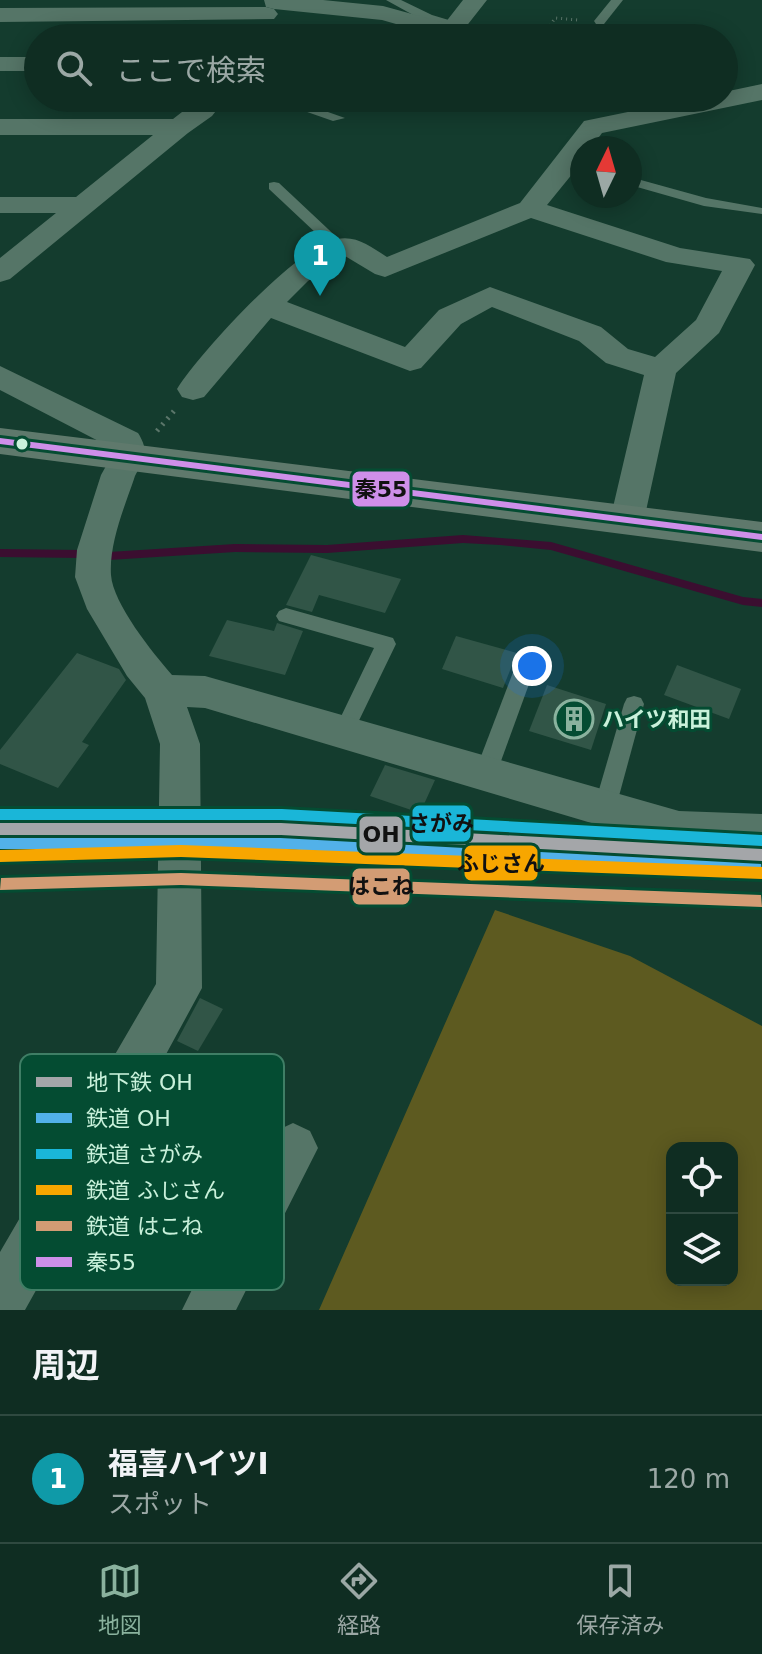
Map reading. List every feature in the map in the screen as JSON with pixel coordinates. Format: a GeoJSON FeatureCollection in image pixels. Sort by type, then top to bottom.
{"type":"FeatureCollection","features":[{"type":"Feature","properties":{"kind":"street"},"geometry":{"type":"LineString","coordinates":[[223,0],[383,13],[430,24]]}},
{"type":"Feature","properties":{"kind":"street"},"geometry":{"type":"LineString","coordinates":[[463,24],[475,0]]}},
{"type":"Feature","properties":{"kind":"street"},"geometry":{"type":"LineString","coordinates":[[0,15],[139,7],[272,5]]}},
{"type":"Feature","properties":{"kind":"street"},"geometry":{"type":"LineString","coordinates":[[262,24],[272,5]]}},
{"type":"Feature","properties":{"kind":"street"},"geometry":{"type":"LineString","coordinates":[[0,64],[24,64]]}},
{"type":"Feature","properties":{"kind":"street"},"geometry":{"type":"LineString","coordinates":[[738,77],[761,89]]}},
{"type":"Feature","properties":{"kind":"street"},"geometry":{"type":"LineString","coordinates":[[738,94],[761,89]]}},
{"type":"Feature","properties":{"kind":"street"},"geometry":{"type":"LineString","coordinates":[[114,127],[117,112]]}},
{"type":"Feature","properties":{"kind":"street"},"geometry":{"type":"LineString","coordinates":[[0,273],[202,112]]}},
{"type":"Feature","properties":{"kind":"street"},"geometry":{"type":"LineString","coordinates":[[589,136],[593,127],[659,112]]}},
{"type":"Feature","properties":{"kind":"street"},"geometry":{"type":"LineString","coordinates":[[0,127],[179,127]]}},
{"type":"Feature","properties":{"kind":"street"},"geometry":{"type":"LineString","coordinates":[[193,389],[266,305],[298,275],[339,247],[351,247],[385,268],[530,209],[559,170],[570,167]]}},
{"type":"Feature","properties":{"kind":"street"},"geometry":{"type":"LineString","coordinates":[[0,205],[82,205]]}},
{"type":"Feature","properties":{"kind":"street"},"geometry":{"type":"LineString","coordinates":[[530,209],[676,256],[740,265],[708,326],[661,369],[627,520]]}},
{"type":"Feature","properties":{"kind":"street"},"geometry":{"type":"LineString","coordinates":[[266,305],[410,361],[450,317],[490,296],[590,334],[617,356],[661,369]]}},
{"type":"Feature","properties":{"kind":"street"},"geometry":{"type":"LineString","coordinates":[[0,377],[126,441],[128,457],[118,475],[95,550],[93,577],[100,599],[141,665],[162,691],[180,744],[179,988],[142,1054]]}},
{"type":"Feature","properties":{"kind":"street"},"geometry":{"type":"LineString","coordinates":[[0,441],[762,537]]}},
{"type":"Feature","properties":{"kind":"street"},"geometry":{"type":"LineString","coordinates":[[162,691],[205,692],[679,830],[762,833]]}},
{"type":"Feature","properties":{"kind":"street"},"geometry":{"type":"LineString","coordinates":[[284,1165],[293,1148]]}},
{"type":"Feature","properties":{"kind":"street"},"geometry":{"type":"LineString","coordinates":[[0,1303],[20,1269]]}},
{"type":"Feature","properties":{"kind":"street"},"geometry":{"type":"LineString","coordinates":[[208,1310],[218,1290]]}},
{"type":"Feature","properties":{"kind":"lane"},"geometry":{"type":"LineString","coordinates":[[392,0],[443,24]]}},
{"type":"Feature","properties":{"kind":"lane"},"geometry":{"type":"LineString","coordinates":[[600,21],[617,0]]}},
{"type":"Feature","properties":{"kind":"lane"},"geometry":{"type":"LineString","coordinates":[[319,112],[338,118]]}},
{"type":"Feature","properties":{"kind":"lane"},"geometry":{"type":"LineString","coordinates":[[642,184],[704,202],[757,211]]}},
{"type":"Feature","properties":{"kind":"lane"},"geometry":{"type":"LineString","coordinates":[[274,186],[339,247]]}},
{"type":"Feature","properties":{"kind":"lane"},"geometry":{"type":"LineString","coordinates":[[286,616],[386,644],[344,731]]}},
{"type":"Feature","properties":{"kind":"lane"},"geometry":{"type":"LineString","coordinates":[[486,772],[530,654]]}},
{"type":"Feature","properties":{"kind":"lane"},"geometry":{"type":"LineString","coordinates":[[605,807],[634,704]]}},
{"type":"Feature","properties":{"kind":"path"},"geometry":{"type":"LineString","coordinates":[[551,24],[555,18],[600,21]]}},
{"type":"Feature","properties":{"kind":"path"},"geometry":{"type":"LineString","coordinates":[[128,457],[147,442],[193,389]]}},
{"type":"Feature","properties":{"kind":"shaded area"},"geometry":{"type":"Polygon","coordinates":[[[495,910],[630,956],[762,1026],[762,1310],[319,1310],[495,910]]]}},
{"type":"Feature","properties":{"kind":"building"},"geometry":{"type":"Polygon","coordinates":[[[311,555],[401,579],[385,613],[319,595],[312,612],[286,605],[311,555]]]}},
{"type":"Feature","properties":{"kind":"building"},"geometry":{"type":"Polygon","coordinates":[[[227,620],[274,631],[277,623],[303,631],[285,675],[209,656],[227,620]]]}},
{"type":"Feature","properties":{"kind":"building"},"geometry":{"type":"Polygon","coordinates":[[[456,636],[517,653],[503,688],[442,669],[456,636]]]}},
{"type":"Feature","properties":{"kind":"building"},"geometry":{"type":"Polygon","coordinates":[[[77,653],[119,669],[126,680],[82,742],[89,745],[58,788],[0,764],[0,750],[77,653]]]}},
{"type":"Feature","properties":{"kind":"building"},"geometry":{"type":"Polygon","coordinates":[[[677,665],[741,689],[729,719],[664,695],[677,665]]]}},
{"type":"Feature","properties":{"kind":"building","name":"ハイツ和田"},"geometry":{"type":"Polygon","coordinates":[[[547,685],[606,704],[591,750],[529,731],[547,685]]]}},
{"type":"Feature","properties":{"kind":"building"},"geometry":{"type":"Polygon","coordinates":[[[385,765],[435,780],[420,813],[370,796],[385,765]]]}},
{"type":"Feature","properties":{"kind":"building"},"geometry":{"type":"Polygon","coordinates":[[[200,998],[223,1009],[198,1051],[177,1041],[200,998]]]}},
{"type":"Feature","properties":{"kind":"waterway"},"geometry":{"type":"LineString","coordinates":[[109,556],[235,548],[327,549],[463,539],[500,541],[551,546],[743,601],[762,603]]}},
{"type":"Feature","properties":{"kind":"waterway"},"geometry":{"type":"LineString","coordinates":[[0,553],[82,554]]}},
{"type":"Feature","properties":{"kind":"metro line","name":"OH"},"geometry":{"type":"LineString","coordinates":[[0,829],[281,829],[762,855]]}},
{"type":"Feature","properties":{"kind":"rail line","name":"さがみ"},"geometry":{"type":"LineString","coordinates":[[0,815],[282,815],[762,841]]}},
{"type":"Feature","properties":{"kind":"rail line","name":"OH"},"geometry":{"type":"LineString","coordinates":[[0,843],[281,843],[761,869]]}},
{"type":"Feature","properties":{"kind":"rail line","name":"ふじさん"},"geometry":{"type":"LineString","coordinates":[[0,856],[181,851],[762,873]]}},
{"type":"Feature","properties":{"kind":"rail line","name":"はこね"},"geometry":{"type":"LineString","coordinates":[[1,884],[181,879],[761,901]]}},
{"type":"Feature","properties":{"kind":"transit line","name":"秦55"},"geometry":{"type":"LineString","coordinates":[[0,441],[762,537]]}},
{"type":"Feature","properties":{"kind":"place","name":"福喜ハイツⅠ"},"geometry":{"type":"Point","coordinates":[320,296]}},
{"type":"Feature","properties":{"kind":"place","name":"ハイツ和田"},"geometry":{"type":"Point","coordinates":[574,719]}}]}
